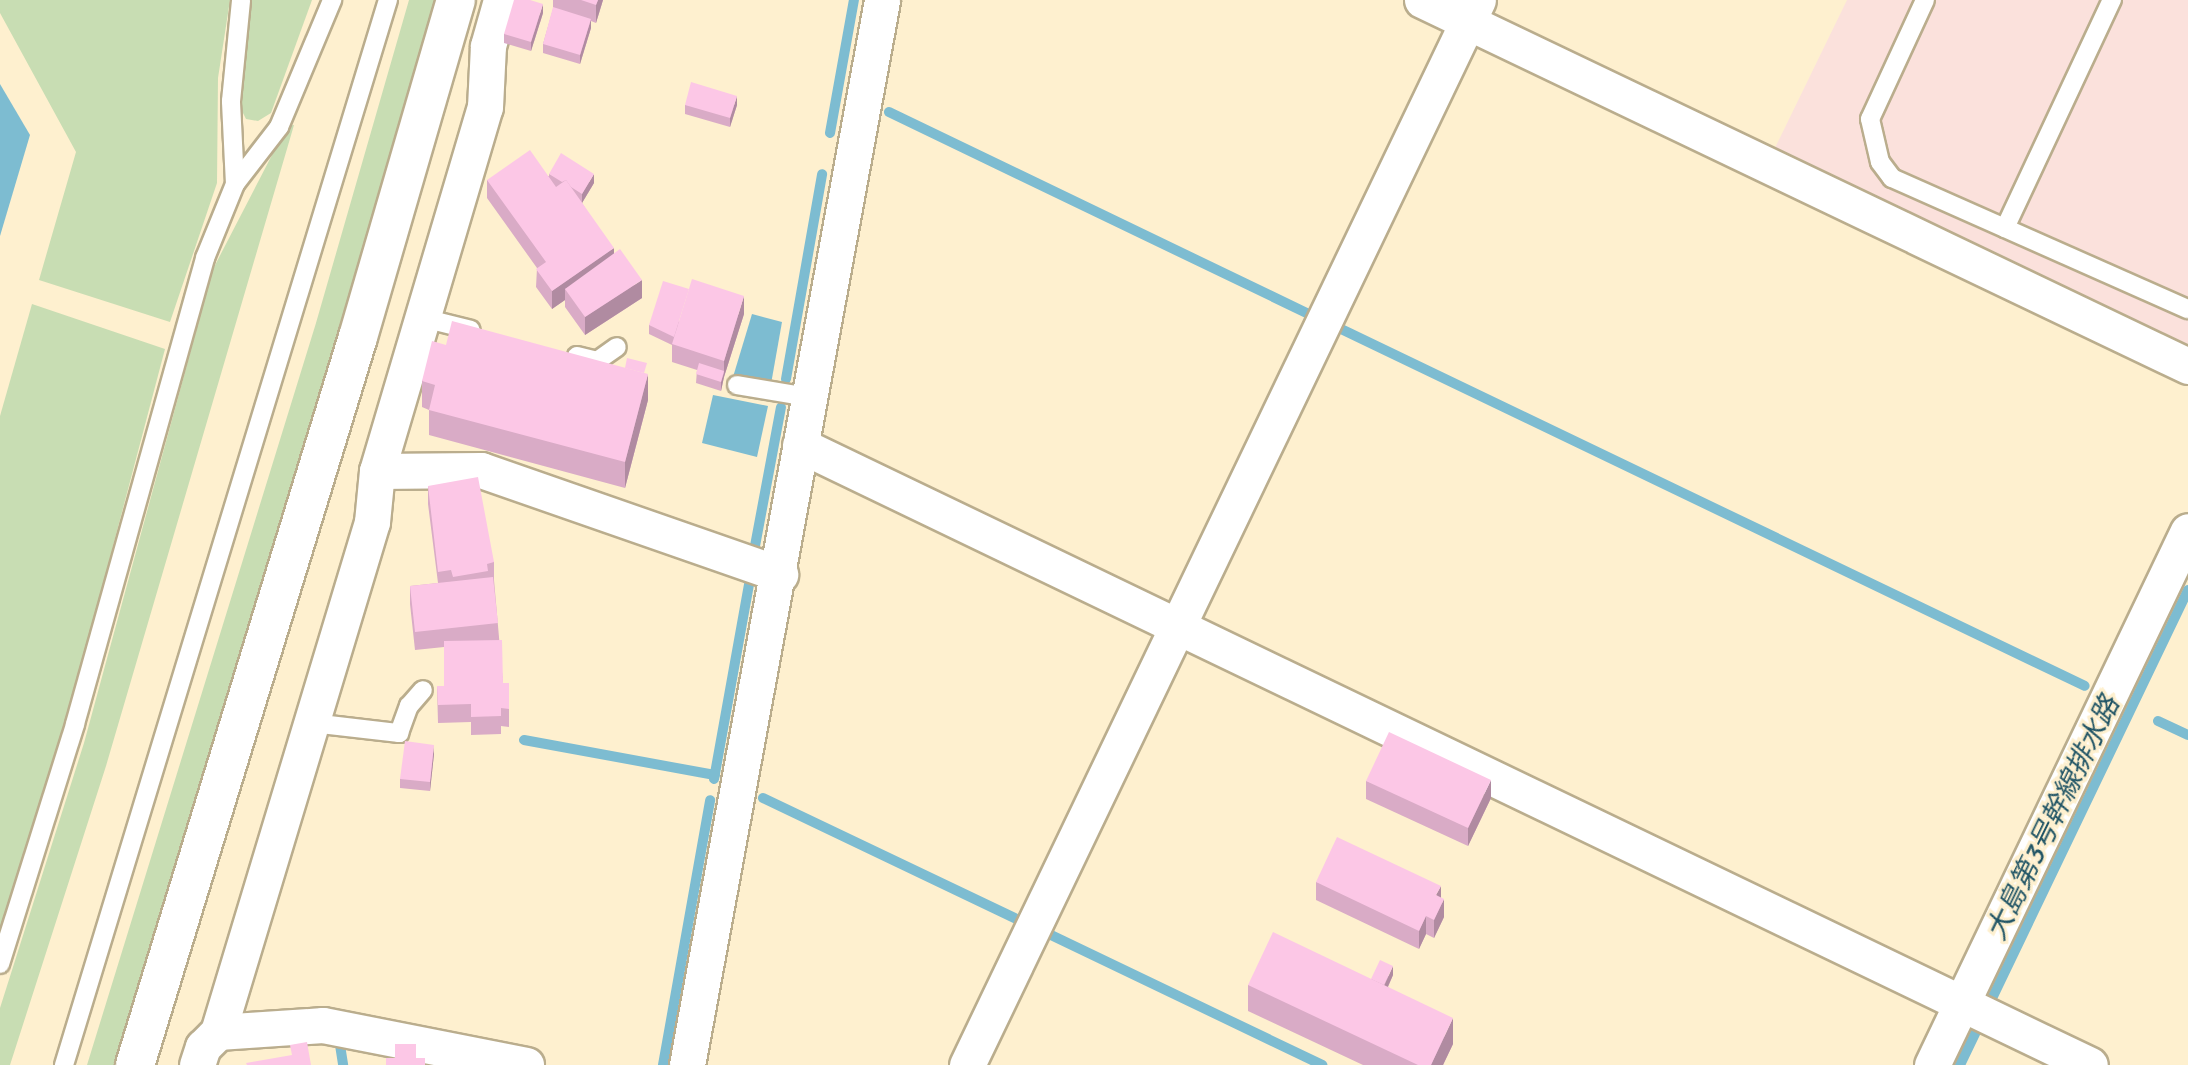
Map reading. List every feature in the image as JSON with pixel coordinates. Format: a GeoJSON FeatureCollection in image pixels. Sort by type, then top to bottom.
{"type":"FeatureCollection","features":[{"type":"Feature","properties":{"kind":"street"},"geometry":{"type":"LineString","coordinates":[[135,1065],[456,0]]}},
{"type":"Feature","properties":{"kind":"street"},"geometry":{"type":"LineString","coordinates":[[197,1065],[203,1047],[218,1032],[372,522],[377,471],[485,107],[488,46],[501,0]]}},
{"type":"Feature","properties":{"kind":"street"},"geometry":{"type":"LineString","coordinates":[[687,1065],[780,574],[800,445],[882,0]]}},
{"type":"Feature","properties":{"kind":"street"},"geometry":{"type":"LineString","coordinates":[[1422,0],[1473,11],[2188,366]]}},
{"type":"Feature","properties":{"kind":"street"},"geometry":{"type":"LineString","coordinates":[[967,1065],[1473,11]]}},
{"type":"Feature","properties":{"kind":"street"},"geometry":{"type":"LineString","coordinates":[[800,445],[1178,624],[2090,1065]]}},
{"type":"Feature","properties":{"kind":"street"},"geometry":{"type":"LineString","coordinates":[[377,471],[481,470],[780,574]]}},
{"type":"Feature","properties":{"kind":"street"},"geometry":{"type":"LineString","coordinates":[[1932,1065],[1978,1011],[2188,531]]}},
{"type":"Feature","properties":{"kind":"street"},"geometry":{"type":"LineString","coordinates":[[218,1032],[323,1026],[526,1065]]}},
{"type":"Feature","properties":{"kind":"lane"},"geometry":{"type":"LineString","coordinates":[[235,184],[231,101],[241,0]]}},
{"type":"Feature","properties":{"kind":"lane"},"geometry":{"type":"LineString","coordinates":[[0,964],[75,724],[205,258],[235,184],[279,127],[332,0]]}},
{"type":"Feature","properties":{"kind":"lane"},"geometry":{"type":"LineString","coordinates":[[64,1065],[388,0]]}},
{"type":"Feature","properties":{"kind":"lane"},"geometry":{"type":"LineString","coordinates":[[1925,0],[1870,119],[1880,162],[1892,178],[2188,309]]}},
{"type":"Feature","properties":{"kind":"lane"},"geometry":{"type":"LineString","coordinates":[[2005,228],[2112,0]]}},
{"type":"Feature","properties":{"kind":"lane"},"geometry":{"type":"LineString","coordinates":[[422,318],[490,335]]}},
{"type":"Feature","properties":{"kind":"lane"},"geometry":{"type":"LineString","coordinates":[[557,351],[597,361],[617,347]]}},
{"type":"Feature","properties":{"kind":"lane"},"geometry":{"type":"LineString","coordinates":[[737,385],[809,397]]}},
{"type":"Feature","properties":{"kind":"lane"},"geometry":{"type":"LineString","coordinates":[[312,723],[399,733],[409,706],[423,690]]}},
{"type":"Feature","properties":{"kind":"shaded area"},"geometry":{"type":"Polygon","coordinates":[[[1847,0],[2188,0],[2188,346],[1772,154],[1847,0]]]}},
{"type":"Feature","properties":{"kind":"green space"},"geometry":{"type":"Polygon","coordinates":[[[0,0],[230,0],[218,78],[217,183],[170,322],[39,280],[76,152],[0,13],[0,0]]]}},
{"type":"Feature","properties":{"kind":"green space"},"geometry":{"type":"Polygon","coordinates":[[[251,0],[312,0],[271,113],[258,121],[246,119],[237,101],[251,0]]]}},
{"type":"Feature","properties":{"kind":"green space"},"geometry":{"type":"Polygon","coordinates":[[[409,0],[435,0],[339,332],[116,1065],[87,1065],[316,323],[409,0]]]}},
{"type":"Feature","properties":{"kind":"green space"},"geometry":{"type":"Polygon","coordinates":[[[294,125],[106,766],[10,1065],[0,1065],[0,1008],[84,743],[213,269],[287,126],[294,125]]]}},
{"type":"Feature","properties":{"kind":"green space"},"geometry":{"type":"Polygon","coordinates":[[[32,304],[165,349],[69,713],[0,929],[0,416],[32,304]]]}},
{"type":"Feature","properties":{"kind":"water"},"geometry":{"type":"Polygon","coordinates":[[[0,84],[30,135],[0,236],[0,84]]]}},
{"type":"Feature","properties":{"kind":"water"},"geometry":{"type":"Polygon","coordinates":[[[752,314],[782,322],[771,384],[733,377],[752,314]]]}},
{"type":"Feature","properties":{"kind":"water"},"geometry":{"type":"Polygon","coordinates":[[[713,395],[768,406],[757,457],[702,443],[713,395]]]}},
{"type":"Feature","properties":{"kind":"building"},"geometry":{"type":"Polygon","coordinates":[[[514,0],[530,0],[543,4],[531,42],[504,34],[514,0]]]}},
{"type":"Feature","properties":{"kind":"building"},"geometry":{"type":"Polygon","coordinates":[[[581,0],[598,0],[596,5],[581,0]]]}},
{"type":"Feature","properties":{"kind":"building"},"geometry":{"type":"Polygon","coordinates":[[[553,7],[591,19],[580,55],[543,44],[553,7]]]}},
{"type":"Feature","properties":{"kind":"building"},"geometry":{"type":"Polygon","coordinates":[[[691,82],[737,96],[730,118],[685,105],[691,82]]]}},
{"type":"Feature","properties":{"kind":"building"},"geometry":{"type":"Polygon","coordinates":[[[530,150],[556,187],[566,180],[614,248],[552,291],[536,269],[546,262],[487,180],[530,150]]]}},
{"type":"Feature","properties":{"kind":"building"},"geometry":{"type":"Polygon","coordinates":[[[561,153],[594,174],[582,194],[566,180],[562,182],[549,174],[561,153]]]}},
{"type":"Feature","properties":{"kind":"building"},"geometry":{"type":"Polygon","coordinates":[[[620,249],[642,280],[585,317],[565,289],[620,249]]]}},
{"type":"Feature","properties":{"kind":"building"},"geometry":{"type":"Polygon","coordinates":[[[692,279],[744,296],[724,361],[672,344],[692,279]]]}},
{"type":"Feature","properties":{"kind":"building"},"geometry":{"type":"Polygon","coordinates":[[[663,281],[689,289],[674,337],[649,325],[663,281]]]}},
{"type":"Feature","properties":{"kind":"building"},"geometry":{"type":"Polygon","coordinates":[[[452,321],[648,374],[625,462],[429,410],[435,385],[422,381],[432,341],[446,345],[452,321]]]}},
{"type":"Feature","properties":{"kind":"building"},"geometry":{"type":"Polygon","coordinates":[[[627,358],[647,363],[644,373],[625,368],[627,358]]]}},
{"type":"Feature","properties":{"kind":"building"},"geometry":{"type":"Polygon","coordinates":[[[699,363],[724,371],[721,382],[696,374],[699,363]]]}},
{"type":"Feature","properties":{"kind":"building"},"geometry":{"type":"Polygon","coordinates":[[[478,477],[494,562],[487,564],[488,571],[453,577],[451,570],[438,572],[428,486],[478,477]]]}},
{"type":"Feature","properties":{"kind":"building"},"geometry":{"type":"Polygon","coordinates":[[[493,577],[498,623],[415,632],[410,586],[493,577]]]}},
{"type":"Feature","properties":{"kind":"building"},"geometry":{"type":"Polygon","coordinates":[[[502,640],[503,683],[509,683],[509,709],[501,708],[501,716],[471,717],[471,704],[438,705],[437,686],[444,686],[444,641],[502,640]]]}},
{"type":"Feature","properties":{"kind":"building"},"geometry":{"type":"Polygon","coordinates":[[[1389,732],[1491,780],[1468,828],[1366,781],[1389,732]]]}},
{"type":"Feature","properties":{"kind":"building"},"geometry":{"type":"Polygon","coordinates":[[[405,741],[434,745],[430,782],[400,779],[405,741]]]}},
{"type":"Feature","properties":{"kind":"building"},"geometry":{"type":"Polygon","coordinates":[[[1337,837],[1441,886],[1436,895],[1444,899],[1434,920],[1426,916],[1419,931],[1316,882],[1337,837]]]}},
{"type":"Feature","properties":{"kind":"building"},"geometry":{"type":"Polygon","coordinates":[[[1273,932],[1453,1018],[1431,1065],[1418,1065],[1248,985],[1273,932]]]}},
{"type":"Feature","properties":{"kind":"building"},"geometry":{"type":"Polygon","coordinates":[[[1380,960],[1393,966],[1384,985],[1371,979],[1380,960]]]}},
{"type":"Feature","properties":{"kind":"building"},"geometry":{"type":"Polygon","coordinates":[[[307,1042],[311,1065],[246,1063],[292,1055],[290,1045],[307,1042]]]}},
{"type":"Feature","properties":{"kind":"building"},"geometry":{"type":"Polygon","coordinates":[[[395,1044],[416,1044],[416,1058],[395,1058],[395,1044]]]}},
{"type":"Feature","properties":{"kind":"building"},"geometry":{"type":"Polygon","coordinates":[[[386,1058],[425,1058],[425,1065],[386,1065],[386,1058]]]}},
{"type":"Feature","properties":{"kind":"waterway"},"geometry":{"type":"LineString","coordinates":[[830,133],[854,0]]}},
{"type":"Feature","properties":{"kind":"waterway"},"geometry":{"type":"LineString","coordinates":[[889,112],[1307,313]]}},
{"type":"Feature","properties":{"kind":"waterway"},"geometry":{"type":"LineString","coordinates":[[786,379],[822,174]]}},
{"type":"Feature","properties":{"kind":"waterway"},"geometry":{"type":"LineString","coordinates":[[1339,328],[2085,686]]}},
{"type":"Feature","properties":{"kind":"waterway"},"geometry":{"type":"LineString","coordinates":[[755,546],[781,407]]}},
{"type":"Feature","properties":{"kind":"waterway"},"geometry":{"type":"LineString","coordinates":[[714,779],[749,584]]}},
{"type":"Feature","properties":{"kind":"waterway","name":"大島第3号幹線排水路"},"geometry":{"type":"LineString","coordinates":[[1960,1065],[2188,590]]}},
{"type":"Feature","properties":{"kind":"waterway"},"geometry":{"type":"LineString","coordinates":[[2158,721],[2188,735]]}},
{"type":"Feature","properties":{"kind":"waterway"},"geometry":{"type":"LineString","coordinates":[[524,740],[715,775]]}},
{"type":"Feature","properties":{"kind":"waterway"},"geometry":{"type":"LineString","coordinates":[[763,798],[1015,918]]}},
{"type":"Feature","properties":{"kind":"waterway"},"geometry":{"type":"LineString","coordinates":[[663,1065],[710,800]]}},
{"type":"Feature","properties":{"kind":"waterway"},"geometry":{"type":"LineString","coordinates":[[1051,935],[1322,1065]]}},
{"type":"Feature","properties":{"kind":"waterway"},"geometry":{"type":"LineString","coordinates":[[340,1045],[343,1065]]}}]}
